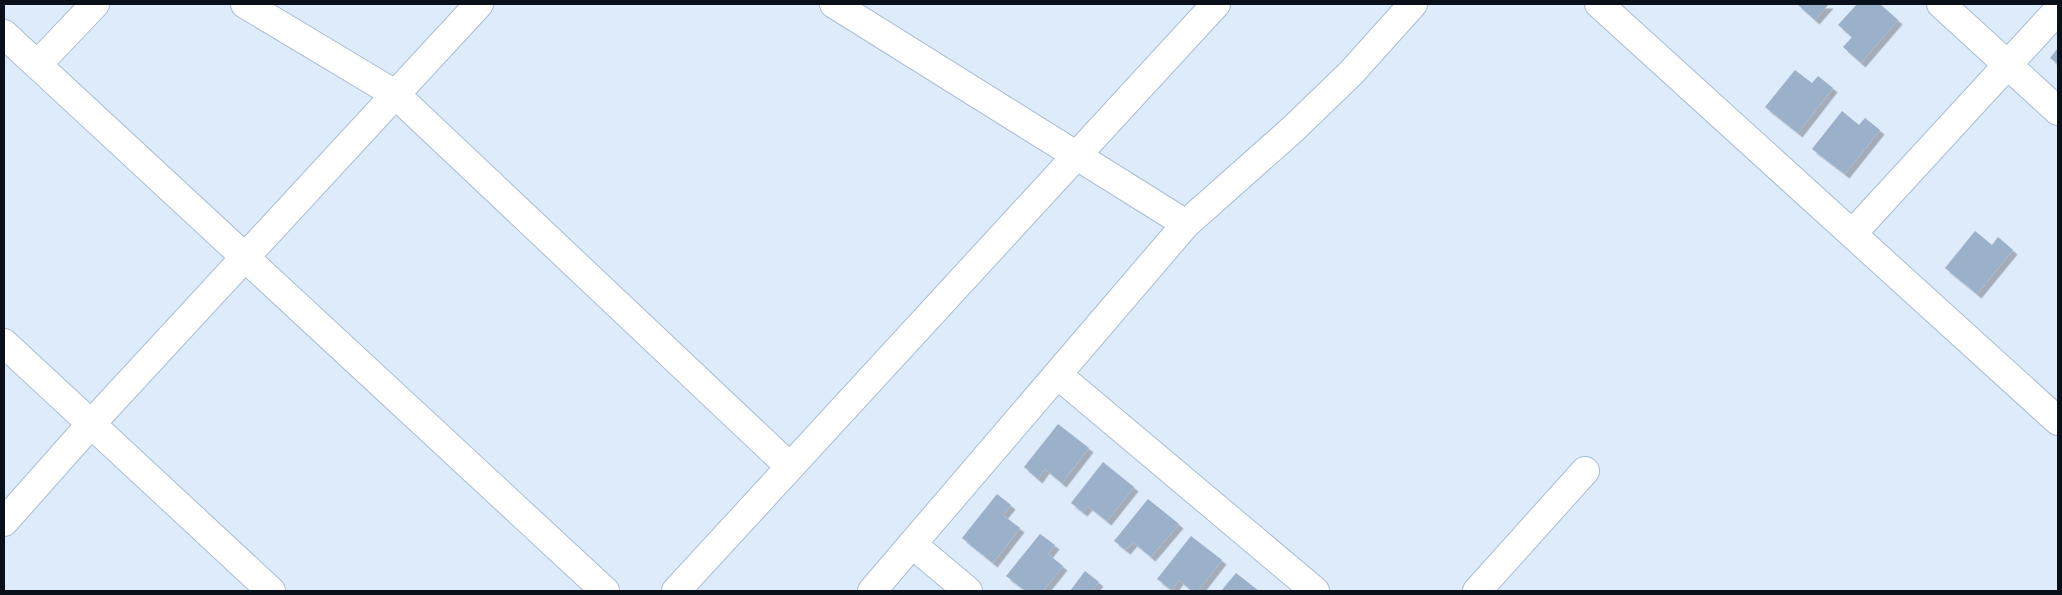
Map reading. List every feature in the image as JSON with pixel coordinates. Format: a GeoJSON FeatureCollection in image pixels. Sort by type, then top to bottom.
{"type":"FeatureCollection","features":[{"type":"Feature","properties":{"kind":"street"},"geometry":{"type":"LineString","coordinates":[[38,65],[95,4]]}},
{"type":"Feature","properties":{"kind":"street"},"geometry":{"type":"LineString","coordinates":[[245,4],[395,94],[790,467]]}},
{"type":"Feature","properties":{"kind":"street"},"geometry":{"type":"LineString","coordinates":[[4,522],[91,424],[479,4]]}},
{"type":"Feature","properties":{"kind":"street"},"geometry":{"type":"LineString","coordinates":[[834,4],[1186,224]]}},
{"type":"Feature","properties":{"kind":"street"},"geometry":{"type":"LineString","coordinates":[[872,591],[1058,376],[1186,224],[1300,123],[1351,73],[1413,4]]}},
{"type":"Feature","properties":{"kind":"street"},"geometry":{"type":"LineString","coordinates":[[1599,4],[2058,421]]}},
{"type":"Feature","properties":{"kind":"street"},"geometry":{"type":"LineString","coordinates":[[1941,4],[2058,110]]}},
{"type":"Feature","properties":{"kind":"street"},"geometry":{"type":"LineString","coordinates":[[676,591],[1076,154],[1207,6]]}},
{"type":"Feature","properties":{"kind":"street"},"geometry":{"type":"LineString","coordinates":[[1852,234],[2058,10]]}},
{"type":"Feature","properties":{"kind":"street"},"geometry":{"type":"LineString","coordinates":[[4,34],[605,591]]}},
{"type":"Feature","properties":{"kind":"street"},"geometry":{"type":"LineString","coordinates":[[4,343],[271,591]]}},
{"type":"Feature","properties":{"kind":"street"},"geometry":{"type":"LineString","coordinates":[[1058,376],[1315,591]]}},
{"type":"Feature","properties":{"kind":"street"},"geometry":{"type":"LineString","coordinates":[[1477,591],[1585,471]]}},
{"type":"Feature","properties":{"kind":"street"},"geometry":{"type":"LineString","coordinates":[[912,544],[968,591]]}},
{"type":"Feature","properties":{"kind":"building"},"geometry":{"type":"Polygon","coordinates":[[[1797,4],[1829,4],[1815,20],[1797,4]]]}},
{"type":"Feature","properties":{"kind":"building"},"geometry":{"type":"Polygon","coordinates":[[[1857,4],[1880,4],[1898,20],[1861,63],[1843,47],[1852,37],[1838,25],[1857,4]]]}},
{"type":"Feature","properties":{"kind":"building"},"geometry":{"type":"Polygon","coordinates":[[[2058,48],[2058,64],[2050,58],[2058,48]]]}},
{"type":"Feature","properties":{"kind":"building"},"geometry":{"type":"Polygon","coordinates":[[[1795,70],[1812,83],[1818,76],[1833,88],[1798,133],[1765,107],[1795,70]]]}},
{"type":"Feature","properties":{"kind":"building"},"geometry":{"type":"Polygon","coordinates":[[[1842,111],[1859,125],[1865,118],[1880,130],[1845,174],[1812,149],[1842,111]]]}},
{"type":"Feature","properties":{"kind":"building"},"geometry":{"type":"Polygon","coordinates":[[[1975,231],[1992,245],[1998,237],[2013,250],[1977,294],[1945,268],[1975,231]]]}},
{"type":"Feature","properties":{"kind":"building"},"geometry":{"type":"Polygon","coordinates":[[[1058,424],[1089,448],[1062,483],[1045,469],[1038,479],[1024,467],[1058,424]]]}},
{"type":"Feature","properties":{"kind":"building"},"geometry":{"type":"Polygon","coordinates":[[[1103,462],[1134,487],[1107,521],[1088,506],[1083,512],[1071,503],[1103,462]]]}},
{"type":"Feature","properties":{"kind":"building"},"geometry":{"type":"Polygon","coordinates":[[[997,494],[1011,505],[1003,515],[1020,528],[993,563],[962,538],[997,494]]]}},
{"type":"Feature","properties":{"kind":"building"},"geometry":{"type":"Polygon","coordinates":[[[1148,499],[1179,524],[1151,557],[1133,542],[1126,550],[1114,541],[1148,499]]]}},
{"type":"Feature","properties":{"kind":"building"},"geometry":{"type":"Polygon","coordinates":[[[1040,534],[1055,545],[1048,554],[1063,566],[1043,591],[1026,591],[1006,576],[1040,534]]]}},
{"type":"Feature","properties":{"kind":"building"},"geometry":{"type":"Polygon","coordinates":[[[1191,536],[1222,560],[1198,591],[1192,591],[1179,580],[1172,590],[1157,579],[1191,536]]]}},
{"type":"Feature","properties":{"kind":"building"},"geometry":{"type":"Polygon","coordinates":[[[1085,571],[1099,582],[1092,591],[1070,591],[1085,571]]]}},
{"type":"Feature","properties":{"kind":"building"},"geometry":{"type":"Polygon","coordinates":[[[1236,573],[1259,591],[1221,591],[1236,573]]]}}]}
